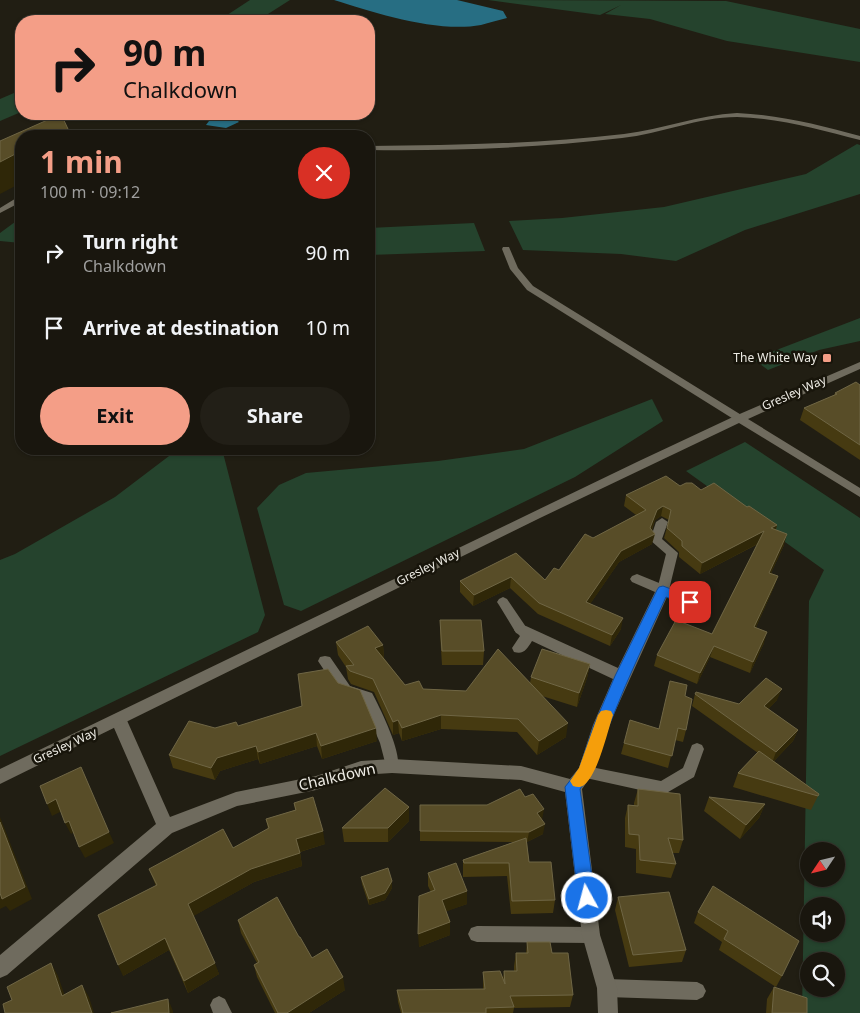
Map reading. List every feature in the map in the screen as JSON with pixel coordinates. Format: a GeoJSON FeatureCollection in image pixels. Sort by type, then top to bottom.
{"type":"FeatureCollection","features":[{"type":"Feature","properties":{"kind":"street"},"geometry":{"type":"LineString","coordinates":[[375,148],[468,146],[623,136],[654,132],[702,119],[728,116],[791,120],[860,138]]}},
{"type":"Feature","properties":{"kind":"street"},"geometry":{"type":"LineString","coordinates":[[0,211],[15,202]]}},
{"type":"Feature","properties":{"kind":"street","name":"Gresley Way"},"geometry":{"type":"LineString","coordinates":[[0,777],[119,721],[594,486],[739,418],[860,365]]}},
{"type":"Feature","properties":{"kind":"street"},"geometry":{"type":"LineString","coordinates":[[739,418],[860,493]]}},
{"type":"Feature","properties":{"kind":"street"},"geometry":{"type":"LineString","coordinates":[[638,579],[690,602]]}},
{"type":"Feature","properties":{"kind":"street"},"geometry":{"type":"LineString","coordinates":[[608,1013],[607,988],[591,935],[573,787],[586,772],[601,725],[663,590]]}},
{"type":"Feature","properties":{"kind":"street"},"geometry":{"type":"LineString","coordinates":[[520,648],[525,632],[622,676]]}},
{"type":"Feature","properties":{"kind":"street"},"geometry":{"type":"LineString","coordinates":[[119,721],[166,827]]}},
{"type":"Feature","properties":{"kind":"street","name":"Chalkdown"},"geometry":{"type":"LineString","coordinates":[[0,968],[166,827],[236,800],[316,783],[361,768],[392,766],[521,773],[573,787]]}},
{"type":"Feature","properties":{"kind":"lane"},"geometry":{"type":"LineString","coordinates":[[506,249],[514,268],[530,288],[739,418]]}},
{"type":"Feature","properties":{"kind":"lane"},"geometry":{"type":"LineString","coordinates":[[662,522],[656,540],[672,553],[663,590]]}},
{"type":"Feature","properties":{"kind":"lane"},"geometry":{"type":"LineString","coordinates":[[503,602],[525,632]]}},
{"type":"Feature","properties":{"kind":"lane"},"geometry":{"type":"LineString","coordinates":[[325,661],[345,690],[368,697],[387,743],[392,766]]}},
{"type":"Feature","properties":{"kind":"lane"},"geometry":{"type":"LineString","coordinates":[[586,772],[663,788],[689,772],[697,749]]}},
{"type":"Feature","properties":{"kind":"lane"},"geometry":{"type":"LineString","coordinates":[[477,934],[591,935]]}},
{"type":"Feature","properties":{"kind":"lane"},"geometry":{"type":"LineString","coordinates":[[607,988],[697,991]]}},
{"type":"Feature","properties":{"kind":"green space"},"geometry":{"type":"Polygon","coordinates":[[[250,0],[290,0],[266,15],[227,15],[250,0]]]}},
{"type":"Feature","properties":{"kind":"green space"},"geometry":{"type":"Polygon","coordinates":[[[488,0],[726,1],[860,29],[860,62],[727,41],[650,19],[605,14],[621,5],[600,15],[488,0]]]}},
{"type":"Feature","properties":{"kind":"green space"},"geometry":{"type":"Polygon","coordinates":[[[15,93],[15,115],[0,121],[0,99],[15,93]]]}},
{"type":"Feature","properties":{"kind":"green space"},"geometry":{"type":"Polygon","coordinates":[[[857,144],[860,145],[860,194],[745,230],[676,261],[621,254],[523,250],[509,221],[562,218],[664,207],[806,174],[857,144]]]}},
{"type":"Feature","properties":{"kind":"green space"},"geometry":{"type":"Polygon","coordinates":[[[15,222],[15,242],[0,241],[0,233],[15,222]]]}},
{"type":"Feature","properties":{"kind":"green space"},"geometry":{"type":"Polygon","coordinates":[[[474,223],[485,251],[375,255],[375,228],[474,223]]]}},
{"type":"Feature","properties":{"kind":"green space"},"geometry":{"type":"Polygon","coordinates":[[[860,318],[860,341],[819,350],[768,370],[753,359],[860,318]]]}},
{"type":"Feature","properties":{"kind":"green space"},"geometry":{"type":"Polygon","coordinates":[[[652,399],[663,421],[575,477],[301,611],[284,605],[257,508],[279,485],[306,473],[438,461],[524,449],[652,399]]]}},
{"type":"Feature","properties":{"kind":"green space"},"geometry":{"type":"Polygon","coordinates":[[[745,442],[860,518],[860,1013],[802,1013],[802,997],[845,997],[845,952],[803,952],[803,942],[845,942],[845,897],[804,897],[804,888],[845,888],[845,842],[805,842],[809,601],[824,570],[686,471],[745,442]]]}},
{"type":"Feature","properties":{"kind":"green space"},"geometry":{"type":"Polygon","coordinates":[[[170,455],[224,455],[265,615],[258,632],[0,756],[0,560],[15,554],[115,497],[170,455]]]}},
{"type":"Feature","properties":{"kind":"water"},"geometry":{"type":"Polygon","coordinates":[[[334,0],[457,0],[503,11],[507,18],[481,25],[464,27],[445,26],[406,20],[334,0]]]}},
{"type":"Feature","properties":{"kind":"water"},"geometry":{"type":"Polygon","coordinates":[[[237,120],[239,122],[226,128],[206,125],[209,121],[237,120]]]}},
{"type":"Feature","properties":{"kind":"building"},"geometry":{"type":"Polygon","coordinates":[[[47,120],[64,120],[68,129],[66,130],[25,130],[47,120]]]}},
{"type":"Feature","properties":{"kind":"building"},"geometry":{"type":"Polygon","coordinates":[[[15,134],[15,154],[0,162],[0,141],[15,134]]]}},
{"type":"Feature","properties":{"kind":"building"},"geometry":{"type":"Polygon","coordinates":[[[856,382],[860,385],[860,445],[804,408],[837,394],[835,393],[856,382]]]}},
{"type":"Feature","properties":{"kind":"building"},"geometry":{"type":"Polygon","coordinates":[[[666,476],[680,486],[692,483],[701,490],[714,483],[747,507],[749,506],[777,525],[771,528],[787,534],[769,573],[778,576],[754,627],[767,632],[753,662],[714,646],[700,673],[657,655],[676,620],[712,634],[764,531],[702,563],[682,546],[682,541],[667,528],[671,510],[663,506],[657,510],[650,528],[655,534],[621,551],[586,602],[623,618],[612,635],[539,603],[511,577],[474,595],[460,581],[516,553],[545,580],[554,568],[559,570],[585,534],[593,538],[646,510],[626,495],[666,476]]]}},
{"type":"Feature","properties":{"kind":"building"},"geometry":{"type":"Polygon","coordinates":[[[440,620],[481,620],[484,651],[442,651],[440,620]]]}},
{"type":"Feature","properties":{"kind":"building"},"geometry":{"type":"Polygon","coordinates":[[[368,626],[383,645],[375,648],[405,685],[419,681],[423,689],[466,691],[498,649],[568,723],[539,741],[518,719],[441,715],[402,728],[398,720],[393,722],[373,679],[350,671],[346,666],[354,665],[336,642],[368,626]]]}},
{"type":"Feature","properties":{"kind":"building"},"geometry":{"type":"Polygon","coordinates":[[[542,649],[590,664],[579,693],[531,677],[542,649]]]}},
{"type":"Feature","properties":{"kind":"building"},"geometry":{"type":"Polygon","coordinates":[[[328,669],[338,683],[360,690],[376,728],[321,746],[316,733],[258,752],[256,746],[217,758],[211,768],[169,755],[189,721],[215,728],[236,722],[238,726],[302,706],[298,674],[328,669]]]}},
{"type":"Feature","properties":{"kind":"building"},"geometry":{"type":"Polygon","coordinates":[[[766,678],[782,689],[764,706],[798,730],[776,752],[695,694],[696,692],[739,704],[766,678]]]}},
{"type":"Feature","properties":{"kind":"building"},"geometry":{"type":"Polygon","coordinates":[[[670,681],[687,685],[685,696],[692,699],[686,730],[678,728],[672,756],[624,743],[630,720],[659,729],[670,681]]]}},
{"type":"Feature","properties":{"kind":"building"},"geometry":{"type":"Polygon","coordinates":[[[759,751],[819,794],[818,796],[738,773],[759,751]]]}},
{"type":"Feature","properties":{"kind":"building"},"geometry":{"type":"Polygon","coordinates":[[[81,767],[109,832],[79,847],[69,821],[65,823],[56,799],[47,804],[40,786],[81,767]]]}},
{"type":"Feature","properties":{"kind":"building"},"geometry":{"type":"Polygon","coordinates":[[[385,788],[409,807],[388,828],[342,828],[385,788]]]}},
{"type":"Feature","properties":{"kind":"building"},"geometry":{"type":"Polygon","coordinates":[[[520,789],[525,797],[533,794],[544,809],[537,813],[545,824],[529,832],[420,831],[420,805],[487,805],[520,789]]]}},
{"type":"Feature","properties":{"kind":"building"},"geometry":{"type":"Polygon","coordinates":[[[638,789],[680,794],[683,840],[668,838],[676,864],[640,860],[639,835],[629,834],[628,805],[638,806],[638,789]]]}},
{"type":"Feature","properties":{"kind":"building"},"geometry":{"type":"Polygon","coordinates":[[[313,797],[323,831],[296,839],[300,853],[251,869],[188,904],[215,963],[184,981],[165,938],[118,965],[98,915],[157,885],[149,869],[223,829],[233,848],[269,828],[266,819],[296,810],[294,803],[313,797]]]}},
{"type":"Feature","properties":{"kind":"building"},"geometry":{"type":"Polygon","coordinates":[[[709,797],[765,804],[746,825],[709,797]]]}},
{"type":"Feature","properties":{"kind":"building"},"geometry":{"type":"Polygon","coordinates":[[[0,822],[25,887],[2,899],[0,893],[0,822]]]}},
{"type":"Feature","properties":{"kind":"building"},"geometry":{"type":"Polygon","coordinates":[[[526,838],[529,862],[551,862],[555,900],[512,901],[509,863],[464,863],[463,860],[526,838]]]}},
{"type":"Feature","properties":{"kind":"building"},"geometry":{"type":"Polygon","coordinates":[[[456,863],[467,891],[442,900],[450,922],[418,934],[419,896],[435,890],[428,873],[456,863]]]}},
{"type":"Feature","properties":{"kind":"building"},"geometry":{"type":"Polygon","coordinates":[[[388,868],[392,881],[385,893],[369,899],[361,877],[388,868]]]}},
{"type":"Feature","properties":{"kind":"building"},"geometry":{"type":"Polygon","coordinates":[[[713,886],[799,941],[782,976],[724,939],[728,931],[698,912],[713,886]]]}},
{"type":"Feature","properties":{"kind":"building"},"geometry":{"type":"Polygon","coordinates":[[[669,892],[686,950],[633,955],[618,897],[669,892]]]}},
{"type":"Feature","properties":{"kind":"building"},"geometry":{"type":"Polygon","coordinates":[[[277,897],[312,958],[327,949],[343,977],[287,1013],[278,1013],[254,965],[259,962],[238,920],[277,897]]]}},
{"type":"Feature","properties":{"kind":"building"},"geometry":{"type":"Polygon","coordinates":[[[527,942],[550,942],[552,953],[568,953],[573,995],[510,996],[514,1007],[486,1008],[486,1013],[403,1013],[397,990],[485,989],[483,972],[500,971],[505,984],[504,971],[517,971],[516,953],[528,953],[527,942]]]}},
{"type":"Feature","properties":{"kind":"building"},"geometry":{"type":"Polygon","coordinates":[[[51,963],[62,996],[82,985],[92,1013],[5,1013],[3,1004],[12,1000],[7,987],[51,963]]]}},
{"type":"Feature","properties":{"kind":"building"},"geometry":{"type":"Polygon","coordinates":[[[774,987],[807,998],[807,1013],[772,1013],[774,987]]]}},
{"type":"Feature","properties":{"kind":"building"},"geometry":{"type":"Polygon","coordinates":[[[168,999],[169,1013],[111,1013],[168,999]]]}},
{"type":"Feature","properties":{"kind":"slow traffic"},"geometry":{"type":"LineString","coordinates":[[578,781],[586,772],[606,715]]}},
{"type":"Feature","properties":{"kind":"place","name":"The White Way"},"geometry":{"type":"Point","coordinates":[827,358]}},
{"type":"Feature","properties":{"kind":"route"},"geometry":{"type":"LineString","coordinates":[[587,898],[573,787],[586,772],[601,725],[663,590],[690,602]]}}]}
